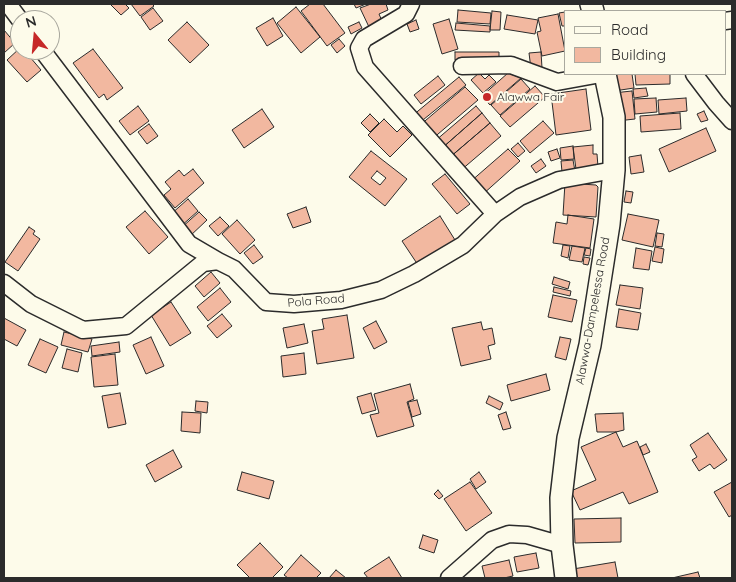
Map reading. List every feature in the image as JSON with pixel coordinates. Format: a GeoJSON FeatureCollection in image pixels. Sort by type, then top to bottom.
{"type":"FeatureCollection","features":[{"type":"Feature","properties":{"kind":"main road","name":"Alawwa-Dampelessa Road"},"geometry":{"type":"LineString","coordinates":[[566,578],[562,544],[561,498],[568,438],[590,345],[609,224],[614,170],[614,117],[605,75]]}},
{"type":"Feature","properties":{"kind":"street"},"geometry":{"type":"LineString","coordinates":[[412,4],[406,14],[364,39],[359,48],[365,67],[495,214]]}},
{"type":"Feature","properties":{"kind":"street","name":"Pola Road"},"geometry":{"type":"LineString","coordinates":[[50,60],[189,244],[234,268],[266,302],[294,304],[341,300],[381,290],[414,274],[463,245],[495,214],[520,197],[559,180],[614,170]]}},
{"type":"Feature","properties":{"kind":"street"},"geometry":{"type":"LineString","coordinates":[[462,66],[511,65],[557,82],[596,75]]}},
{"type":"Feature","properties":{"kind":"street"},"geometry":{"type":"LineString","coordinates":[[695,75],[732,121]]}},
{"type":"Feature","properties":{"kind":"street"},"geometry":{"type":"LineString","coordinates":[[4,283],[31,304],[83,330],[126,326],[203,263],[218,261]]}},
{"type":"Feature","properties":{"kind":"street"},"geometry":{"type":"LineString","coordinates":[[449,578],[492,540],[509,534],[527,535],[562,544]]}},
{"type":"Feature","properties":{"kind":"building"},"geometry":{"type":"Polygon","coordinates":[[[110,4],[125,4],[129,8],[121,15],[110,4]]]}},
{"type":"Feature","properties":{"kind":"building"},"geometry":{"type":"Polygon","coordinates":[[[131,4],[152,4],[154,6],[140,16],[131,4]]]}},
{"type":"Feature","properties":{"kind":"building"},"geometry":{"type":"Polygon","coordinates":[[[310,4],[323,4],[345,33],[327,46],[301,11],[310,4]]]}},
{"type":"Feature","properties":{"kind":"building"},"geometry":{"type":"Polygon","coordinates":[[[354,4],[366,4],[356,8],[354,4]]]}},
{"type":"Feature","properties":{"kind":"building"},"geometry":{"type":"Polygon","coordinates":[[[371,4],[386,4],[388,10],[379,14],[382,21],[369,27],[360,8],[371,4]]]}},
{"type":"Feature","properties":{"kind":"building"},"geometry":{"type":"Polygon","coordinates":[[[296,7],[320,37],[301,53],[277,23],[296,7]]]}},
{"type":"Feature","properties":{"kind":"building"},"geometry":{"type":"Polygon","coordinates":[[[153,8],[163,21],[150,30],[141,17],[153,8]]]}},
{"type":"Feature","properties":{"kind":"building"},"geometry":{"type":"Polygon","coordinates":[[[458,10],[491,13],[490,24],[457,22],[458,10]]]}},
{"type":"Feature","properties":{"kind":"building"},"geometry":{"type":"Polygon","coordinates":[[[492,11],[501,12],[500,30],[490,30],[492,11]]]}},
{"type":"Feature","properties":{"kind":"building"},"geometry":{"type":"Polygon","coordinates":[[[564,12],[564,26],[562,26],[559,13],[564,12]]]}},
{"type":"Feature","properties":{"kind":"building"},"geometry":{"type":"Polygon","coordinates":[[[558,14],[564,51],[542,56],[537,32],[541,31],[538,18],[558,14]]]}},
{"type":"Feature","properties":{"kind":"building"},"geometry":{"type":"Polygon","coordinates":[[[507,15],[538,20],[535,34],[504,29],[507,15]]]}},
{"type":"Feature","properties":{"kind":"building"},"geometry":{"type":"Polygon","coordinates":[[[273,18],[283,36],[267,46],[256,28],[273,18]]]}},
{"type":"Feature","properties":{"kind":"building"},"geometry":{"type":"Polygon","coordinates":[[[449,19],[458,49],[442,54],[433,24],[449,19]]]}},
{"type":"Feature","properties":{"kind":"building"},"geometry":{"type":"Polygon","coordinates":[[[416,20],[419,29],[410,32],[407,24],[416,20]]]}},
{"type":"Feature","properties":{"kind":"building"},"geometry":{"type":"Polygon","coordinates":[[[187,22],[209,45],[190,63],[168,40],[187,22]]]}},
{"type":"Feature","properties":{"kind":"building"},"geometry":{"type":"Polygon","coordinates":[[[359,22],[362,28],[351,34],[348,27],[359,22]]]}},
{"type":"Feature","properties":{"kind":"building"},"geometry":{"type":"Polygon","coordinates":[[[456,23],[490,26],[490,32],[455,30],[456,23]]]}},
{"type":"Feature","properties":{"kind":"building"},"geometry":{"type":"Polygon","coordinates":[[[4,30],[10,37],[10,48],[4,53],[4,30]]]}},
{"type":"Feature","properties":{"kind":"building"},"geometry":{"type":"Polygon","coordinates":[[[339,39],[345,46],[337,53],[331,45],[339,39]]]}},
{"type":"Feature","properties":{"kind":"building"},"geometry":{"type":"Polygon","coordinates":[[[93,49],[123,88],[107,100],[104,94],[99,98],[73,63],[93,49]]]}},
{"type":"Feature","properties":{"kind":"building"},"geometry":{"type":"Polygon","coordinates":[[[455,52],[499,52],[499,59],[455,60],[455,52]]]}},
{"type":"Feature","properties":{"kind":"building"},"geometry":{"type":"Polygon","coordinates":[[[541,52],[542,68],[531,69],[529,53],[541,52]]]}},
{"type":"Feature","properties":{"kind":"building"},"geometry":{"type":"Polygon","coordinates":[[[10,57],[10,60],[32,60],[41,70],[27,82],[7,60],[10,57]]]}},
{"type":"Feature","properties":{"kind":"building"},"geometry":{"type":"Polygon","coordinates":[[[479,73],[485,79],[489,75],[496,82],[483,93],[471,80],[479,73]]]}},
{"type":"Feature","properties":{"kind":"building"},"geometry":{"type":"Polygon","coordinates":[[[508,73],[521,78],[490,105],[482,96],[508,73]]]}},
{"type":"Feature","properties":{"kind":"building"},"geometry":{"type":"Polygon","coordinates":[[[612,75],[632,75],[634,88],[614,91],[612,75]]]}},
{"type":"Feature","properties":{"kind":"building"},"geometry":{"type":"Polygon","coordinates":[[[635,75],[670,75],[670,84],[636,85],[635,75]]]}},
{"type":"Feature","properties":{"kind":"building"},"geometry":{"type":"Polygon","coordinates":[[[438,76],[445,85],[421,104],[414,95],[438,76]]]}},
{"type":"Feature","properties":{"kind":"building"},"geometry":{"type":"Polygon","coordinates":[[[459,77],[466,85],[418,124],[412,116],[459,77]]]}},
{"type":"Feature","properties":{"kind":"building"},"geometry":{"type":"Polygon","coordinates":[[[521,79],[530,89],[500,115],[491,105],[521,79]]]}},
{"type":"Feature","properties":{"kind":"building"},"geometry":{"type":"Polygon","coordinates":[[[535,86],[545,97],[510,127],[500,116],[535,86]]]}},
{"type":"Feature","properties":{"kind":"building"},"geometry":{"type":"Polygon","coordinates":[[[465,87],[478,100],[431,140],[419,126],[465,87]]]}},
{"type":"Feature","properties":{"kind":"building"},"geometry":{"type":"Polygon","coordinates":[[[646,88],[648,96],[634,98],[633,89],[646,88]]]}},
{"type":"Feature","properties":{"kind":"building"},"geometry":{"type":"Polygon","coordinates":[[[586,89],[591,130],[556,135],[551,94],[586,89]]]}},
{"type":"Feature","properties":{"kind":"building"},"geometry":{"type":"Polygon","coordinates":[[[632,91],[635,119],[617,121],[613,93],[632,91]]]}},
{"type":"Feature","properties":{"kind":"building"},"geometry":{"type":"Polygon","coordinates":[[[656,98],[657,112],[635,114],[634,99],[656,98]]]}},
{"type":"Feature","properties":{"kind":"building"},"geometry":{"type":"Polygon","coordinates":[[[686,98],[687,111],[659,114],[658,100],[686,98]]]}},
{"type":"Feature","properties":{"kind":"building"},"geometry":{"type":"Polygon","coordinates":[[[138,106],[149,121],[130,135],[119,121],[138,106]]]}},
{"type":"Feature","properties":{"kind":"building"},"geometry":{"type":"Polygon","coordinates":[[[476,106],[482,113],[441,149],[435,141],[476,106]]]}},
{"type":"Feature","properties":{"kind":"building"},"geometry":{"type":"Polygon","coordinates":[[[262,109],[274,127],[244,148],[232,130],[262,109]]]}},
{"type":"Feature","properties":{"kind":"building"},"geometry":{"type":"Polygon","coordinates":[[[704,111],[708,120],[701,122],[697,114],[704,111]]]}},
{"type":"Feature","properties":{"kind":"building"},"geometry":{"type":"Polygon","coordinates":[[[482,113],[490,123],[449,158],[441,149],[482,113]]]}},
{"type":"Feature","properties":{"kind":"building"},"geometry":{"type":"Polygon","coordinates":[[[680,113],[681,129],[641,132],[640,116],[680,113]]]}},
{"type":"Feature","properties":{"kind":"building"},"geometry":{"type":"Polygon","coordinates":[[[370,114],[379,123],[370,132],[361,123],[370,114]]]}},
{"type":"Feature","properties":{"kind":"building"},"geometry":{"type":"Polygon","coordinates":[[[384,119],[397,132],[403,126],[412,135],[390,157],[368,135],[384,119]]]}},
{"type":"Feature","properties":{"kind":"building"},"geometry":{"type":"Polygon","coordinates":[[[543,121],[554,133],[530,153],[520,141],[543,121]]]}},
{"type":"Feature","properties":{"kind":"building"},"geometry":{"type":"Polygon","coordinates":[[[490,123],[501,136],[460,171],[449,158],[490,123]]]}},
{"type":"Feature","properties":{"kind":"building"},"geometry":{"type":"Polygon","coordinates":[[[149,124],[158,136],[147,144],[138,132],[149,124]]]}},
{"type":"Feature","properties":{"kind":"building"},"geometry":{"type":"Polygon","coordinates":[[[706,128],[716,151],[669,172],[659,149],[706,128]]]}},
{"type":"Feature","properties":{"kind":"building"},"geometry":{"type":"Polygon","coordinates":[[[518,143],[525,151],[518,157],[511,149],[518,143]]]}},
{"type":"Feature","properties":{"kind":"building"},"geometry":{"type":"Polygon","coordinates":[[[593,145],[593,154],[597,154],[598,167],[576,169],[573,147],[593,145]]]}},
{"type":"Feature","properties":{"kind":"building"},"geometry":{"type":"Polygon","coordinates":[[[573,146],[574,159],[561,160],[560,148],[573,146]]]}},
{"type":"Feature","properties":{"kind":"building"},"geometry":{"type":"Polygon","coordinates":[[[508,149],[520,161],[482,195],[470,182],[508,149]]]}},
{"type":"Feature","properties":{"kind":"building"},"geometry":{"type":"Polygon","coordinates":[[[557,149],[560,158],[551,161],[548,152],[557,149]]]}},
{"type":"Feature","properties":{"kind":"building"},"geometry":{"type":"Polygon","coordinates":[[[371,151],[407,179],[385,206],[349,177],[371,151]],[[377,171],[371,178],[380,185],[386,178],[377,171]]]}},
{"type":"Feature","properties":{"kind":"building"},"geometry":{"type":"Polygon","coordinates":[[[641,155],[644,172],[631,174],[629,157],[641,155]]]}},
{"type":"Feature","properties":{"kind":"building"},"geometry":{"type":"Polygon","coordinates":[[[541,159],[546,166],[536,173],[531,166],[541,159]]]}},
{"type":"Feature","properties":{"kind":"building"},"geometry":{"type":"Polygon","coordinates":[[[573,160],[575,171],[562,172],[561,161],[573,160]]]}},
{"type":"Feature","properties":{"kind":"building"},"geometry":{"type":"Polygon","coordinates":[[[193,169],[204,183],[175,208],[164,195],[171,189],[165,182],[179,170],[184,176],[193,169]]]}},
{"type":"Feature","properties":{"kind":"building"},"geometry":{"type":"Polygon","coordinates":[[[445,174],[470,204],[457,214],[432,184],[445,174]]]}},
{"type":"Feature","properties":{"kind":"building"},"geometry":{"type":"Polygon","coordinates":[[[565,183],[596,185],[598,187],[596,217],[563,215],[565,183]]]}},
{"type":"Feature","properties":{"kind":"building"},"geometry":{"type":"Polygon","coordinates":[[[626,191],[633,192],[631,203],[624,202],[626,191]]]}},
{"type":"Feature","properties":{"kind":"building"},"geometry":{"type":"Polygon","coordinates":[[[188,199],[198,211],[180,227],[170,215],[188,199]]]}},
{"type":"Feature","properties":{"kind":"building"},"geometry":{"type":"Polygon","coordinates":[[[306,207],[311,222],[293,228],[287,214],[306,207]]]}},
{"type":"Feature","properties":{"kind":"building"},"geometry":{"type":"Polygon","coordinates":[[[145,211],[168,237],[149,254],[126,227],[145,211]]]}},
{"type":"Feature","properties":{"kind":"building"},"geometry":{"type":"Polygon","coordinates":[[[199,212],[207,220],[189,237],[181,228],[199,212]]]}},
{"type":"Feature","properties":{"kind":"building"},"geometry":{"type":"Polygon","coordinates":[[[628,214],[659,220],[653,247],[622,240],[628,214]]]}},
{"type":"Feature","properties":{"kind":"building"},"geometry":{"type":"Polygon","coordinates":[[[568,215],[594,219],[590,248],[553,243],[556,222],[567,224],[568,215]]]}},
{"type":"Feature","properties":{"kind":"building"},"geometry":{"type":"Polygon","coordinates":[[[440,216],[455,240],[418,265],[402,241],[440,216]]]}},
{"type":"Feature","properties":{"kind":"building"},"geometry":{"type":"Polygon","coordinates":[[[220,217],[229,226],[218,236],[209,226],[220,217]]]}},
{"type":"Feature","properties":{"kind":"building"},"geometry":{"type":"Polygon","coordinates":[[[237,220],[255,240],[240,254],[222,234],[237,220]]]}},
{"type":"Feature","properties":{"kind":"building"},"geometry":{"type":"Polygon","coordinates":[[[29,227],[35,231],[33,234],[40,239],[18,271],[5,262],[29,227]]]}},
{"type":"Feature","properties":{"kind":"building"},"geometry":{"type":"Polygon","coordinates":[[[657,233],[664,234],[662,247],[655,246],[657,233]]]}},
{"type":"Feature","properties":{"kind":"building"},"geometry":{"type":"Polygon","coordinates":[[[254,245],[263,257],[253,264],[244,253],[254,245]]]}},
{"type":"Feature","properties":{"kind":"building"},"geometry":{"type":"Polygon","coordinates":[[[563,245],[570,246],[568,258],[561,256],[563,245]]]}},
{"type":"Feature","properties":{"kind":"building"},"geometry":{"type":"Polygon","coordinates":[[[572,246],[585,248],[582,262],[569,260],[572,246]]]}},
{"type":"Feature","properties":{"kind":"building"},"geometry":{"type":"Polygon","coordinates":[[[655,247],[664,249],[662,263],[652,261],[655,247]]]}},
{"type":"Feature","properties":{"kind":"building"},"geometry":{"type":"Polygon","coordinates":[[[586,248],[591,249],[590,256],[584,255],[586,248]]]}},
{"type":"Feature","properties":{"kind":"building"},"geometry":{"type":"Polygon","coordinates":[[[636,248],[652,251],[649,270],[633,268],[636,248]]]}},
{"type":"Feature","properties":{"kind":"building"},"geometry":{"type":"Polygon","coordinates":[[[584,257],[590,258],[588,265],[583,264],[584,257]]]}},
{"type":"Feature","properties":{"kind":"building"},"geometry":{"type":"Polygon","coordinates":[[[211,272],[220,283],[204,297],[195,286],[211,272]]]}},
{"type":"Feature","properties":{"kind":"building"},"geometry":{"type":"Polygon","coordinates":[[[554,277],[570,282],[568,289],[552,284],[554,277]]]}},
{"type":"Feature","properties":{"kind":"building"},"geometry":{"type":"Polygon","coordinates":[[[620,285],[643,288],[640,309],[616,305],[620,285]]]}},
{"type":"Feature","properties":{"kind":"building"},"geometry":{"type":"Polygon","coordinates":[[[554,287],[571,291],[570,296],[553,292],[554,287]]]}},
{"type":"Feature","properties":{"kind":"building"},"geometry":{"type":"Polygon","coordinates":[[[220,288],[231,302],[208,321],[197,307],[220,288]]]}},
{"type":"Feature","properties":{"kind":"building"},"geometry":{"type":"Polygon","coordinates":[[[553,295],[577,300],[572,322],[548,317],[553,295]]]}},
{"type":"Feature","properties":{"kind":"building"},"geometry":{"type":"Polygon","coordinates":[[[171,302],[191,333],[170,346],[151,315],[171,302]]]}},
{"type":"Feature","properties":{"kind":"building"},"geometry":{"type":"Polygon","coordinates":[[[619,309],[641,313],[638,330],[616,327],[619,309]]]}},
{"type":"Feature","properties":{"kind":"building"},"geometry":{"type":"Polygon","coordinates":[[[222,314],[232,326],[217,338],[207,326],[222,314]]]}},
{"type":"Feature","properties":{"kind":"building"},"geometry":{"type":"Polygon","coordinates":[[[347,315],[354,358],[317,364],[312,331],[324,329],[322,319],[347,315]]]}},
{"type":"Feature","properties":{"kind":"building"},"geometry":{"type":"Polygon","coordinates":[[[4,318],[26,330],[17,346],[4,339],[4,318]]]}},
{"type":"Feature","properties":{"kind":"building"},"geometry":{"type":"Polygon","coordinates":[[[376,321],[387,342],[374,349],[363,328],[376,321]]]}},
{"type":"Feature","properties":{"kind":"building"},"geometry":{"type":"Polygon","coordinates":[[[481,322],[483,330],[492,328],[495,344],[488,346],[491,359],[461,366],[452,328],[481,322]]]}},
{"type":"Feature","properties":{"kind":"building"},"geometry":{"type":"Polygon","coordinates":[[[304,324],[308,343],[287,348],[283,328],[304,324]]]}},
{"type":"Feature","properties":{"kind":"building"},"geometry":{"type":"Polygon","coordinates":[[[64,332],[92,339],[88,352],[61,345],[64,332]]]}},
{"type":"Feature","properties":{"kind":"building"},"geometry":{"type":"Polygon","coordinates":[[[151,337],[164,366],[146,374],[133,345],[151,337]]]}},
{"type":"Feature","properties":{"kind":"building"},"geometry":{"type":"Polygon","coordinates":[[[560,337],[571,339],[566,360],[555,357],[560,337]]]}},
{"type":"Feature","properties":{"kind":"building"},"geometry":{"type":"Polygon","coordinates":[[[40,339],[58,347],[46,373],[28,365],[40,339]]]}},
{"type":"Feature","properties":{"kind":"building"},"geometry":{"type":"Polygon","coordinates":[[[119,342],[120,352],[92,356],[91,346],[119,342]]]}},
{"type":"Feature","properties":{"kind":"building"},"geometry":{"type":"Polygon","coordinates":[[[67,349],[82,353],[78,372],[62,368],[67,349]]]}},
{"type":"Feature","properties":{"kind":"building"},"geometry":{"type":"Polygon","coordinates":[[[304,353],[306,374],[283,377],[281,356],[304,353]]]}},
{"type":"Feature","properties":{"kind":"building"},"geometry":{"type":"Polygon","coordinates":[[[115,354],[118,385],[94,387],[91,357],[115,354]]]}},
{"type":"Feature","properties":{"kind":"building"},"geometry":{"type":"Polygon","coordinates":[[[546,374],[550,390],[511,401],[507,385],[546,374]]]}},
{"type":"Feature","properties":{"kind":"building"},"geometry":{"type":"Polygon","coordinates":[[[410,384],[414,399],[407,402],[414,426],[377,437],[370,415],[379,413],[374,394],[410,384]]]}},
{"type":"Feature","properties":{"kind":"building"},"geometry":{"type":"Polygon","coordinates":[[[120,393],[126,424],[108,428],[102,396],[120,393]]]}},
{"type":"Feature","properties":{"kind":"building"},"geometry":{"type":"Polygon","coordinates":[[[371,393],[376,410],[362,414],[357,397],[371,393]]]}},
{"type":"Feature","properties":{"kind":"building"},"geometry":{"type":"Polygon","coordinates":[[[489,396],[503,403],[500,410],[486,403],[489,396]]]}},
{"type":"Feature","properties":{"kind":"building"},"geometry":{"type":"Polygon","coordinates":[[[417,400],[421,414],[412,417],[408,402],[417,400]]]}},
{"type":"Feature","properties":{"kind":"building"},"geometry":{"type":"Polygon","coordinates":[[[196,401],[208,402],[207,413],[195,411],[196,401]]]}},
{"type":"Feature","properties":{"kind":"building"},"geometry":{"type":"Polygon","coordinates":[[[182,412],[201,413],[200,433],[181,431],[182,412]]]}},
{"type":"Feature","properties":{"kind":"building"},"geometry":{"type":"Polygon","coordinates":[[[506,412],[511,428],[503,430],[498,415],[506,412]]]}},
{"type":"Feature","properties":{"kind":"building"},"geometry":{"type":"Polygon","coordinates":[[[623,413],[624,430],[597,432],[595,414],[623,413]]]}},
{"type":"Feature","properties":{"kind":"building"},"geometry":{"type":"Polygon","coordinates":[[[616,432],[623,447],[637,441],[658,492],[629,504],[623,492],[580,510],[571,491],[596,480],[581,447],[616,432]]]}},
{"type":"Feature","properties":{"kind":"building"},"geometry":{"type":"Polygon","coordinates":[[[708,433],[727,460],[714,469],[710,464],[699,471],[692,460],[697,457],[690,445],[708,433]]]}},
{"type":"Feature","properties":{"kind":"building"},"geometry":{"type":"Polygon","coordinates":[[[646,444],[650,452],[643,455],[640,447],[646,444]]]}},
{"type":"Feature","properties":{"kind":"building"},"geometry":{"type":"Polygon","coordinates":[[[173,450],[182,467],[155,482],[146,465],[173,450]]]}},
{"type":"Feature","properties":{"kind":"building"},"geometry":{"type":"Polygon","coordinates":[[[242,472],[274,481],[269,499],[237,490],[242,472]]]}},
{"type":"Feature","properties":{"kind":"building"},"geometry":{"type":"Polygon","coordinates":[[[479,472],[486,482],[476,489],[470,479],[479,472]]]}},
{"type":"Feature","properties":{"kind":"building"},"geometry":{"type":"Polygon","coordinates":[[[470,482],[492,513],[466,531],[444,499],[470,482]]]}},
{"type":"Feature","properties":{"kind":"building"},"geometry":{"type":"Polygon","coordinates":[[[732,482],[732,515],[729,517],[714,492],[732,482]]]}},
{"type":"Feature","properties":{"kind":"building"},"geometry":{"type":"Polygon","coordinates":[[[438,490],[443,496],[439,499],[434,494],[438,490]]]}},
{"type":"Feature","properties":{"kind":"building"},"geometry":{"type":"Polygon","coordinates":[[[621,518],[621,542],[575,543],[574,519],[621,518]]]}},
{"type":"Feature","properties":{"kind":"building"},"geometry":{"type":"Polygon","coordinates":[[[423,535],[438,540],[434,553],[419,548],[423,535]]]}},
{"type":"Feature","properties":{"kind":"building"},"geometry":{"type":"Polygon","coordinates":[[[260,543],[283,567],[272,578],[250,578],[237,565],[260,543]]]}},
{"type":"Feature","properties":{"kind":"building"},"geometry":{"type":"Polygon","coordinates":[[[536,553],[539,568],[517,572],[514,557],[536,553]]]}},
{"type":"Feature","properties":{"kind":"building"},"geometry":{"type":"Polygon","coordinates":[[[301,555],[321,573],[316,578],[288,578],[284,575],[301,555]]]}},
{"type":"Feature","properties":{"kind":"building"},"geometry":{"type":"Polygon","coordinates":[[[389,557],[402,578],[368,578],[364,573],[389,557]]]}},
{"type":"Feature","properties":{"kind":"building"},"geometry":{"type":"Polygon","coordinates":[[[509,560],[513,576],[485,578],[482,566],[509,560]]]}},
{"type":"Feature","properties":{"kind":"building"},"geometry":{"type":"Polygon","coordinates":[[[615,562],[618,578],[574,578],[573,569],[615,562]]]}},
{"type":"Feature","properties":{"kind":"building"},"geometry":{"type":"Polygon","coordinates":[[[336,570],[346,578],[329,578],[336,570]]]}},
{"type":"Feature","properties":{"kind":"building"},"geometry":{"type":"Polygon","coordinates":[[[698,572],[700,578],[672,578],[698,572]]]}},
{"type":"Feature","properties":{"kind":"place","name":"Alawwa Fair"},"geometry":{"type":"Point","coordinates":[487,97]}}]}
